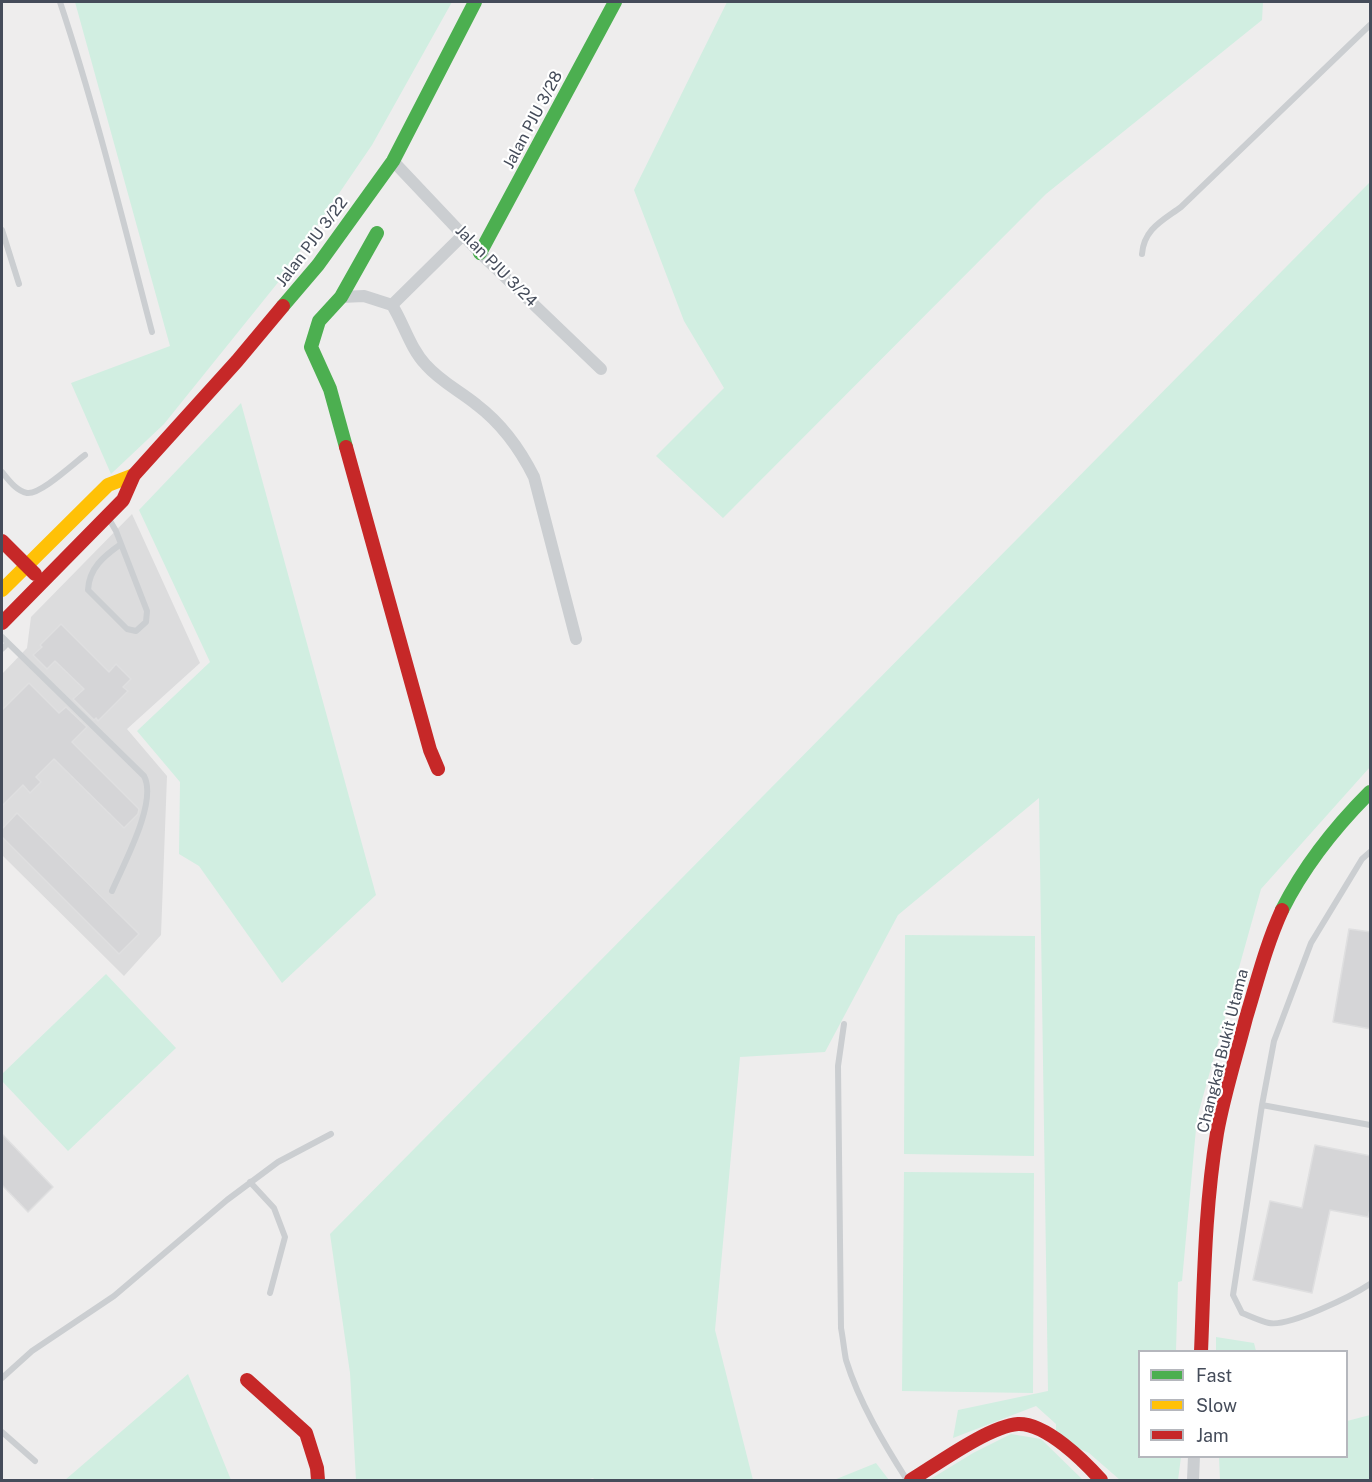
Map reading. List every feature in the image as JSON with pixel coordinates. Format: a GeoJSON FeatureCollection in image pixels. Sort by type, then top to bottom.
{"type":"FeatureCollection","features":[{"type":"Feature","properties":{"kind":"street","name":"Jalan PJU 3/22"},"geometry":{"type":"LineString","coordinates":[[2,623],[123,500],[134,475],[237,361],[318,265],[393,161],[475,2]]}},
{"type":"Feature","properties":{"kind":"street","name":"Jalan PJU 3/28"},"geometry":{"type":"LineString","coordinates":[[480,253],[615,2]]}},
{"type":"Feature","properties":{"kind":"street","name":"Jalan PJU 3/24"},"geometry":{"type":"LineString","coordinates":[[393,161],[480,253],[601,369]]}},
{"type":"Feature","properties":{"kind":"street"},"geometry":{"type":"LineString","coordinates":[[377,233],[341,297],[319,321],[311,347],[330,389],[430,750],[438,769]]}},
{"type":"Feature","properties":{"kind":"street"},"geometry":{"type":"LineString","coordinates":[[392,305],[463,235]]}},
{"type":"Feature","properties":{"kind":"street"},"geometry":{"type":"LineString","coordinates":[[341,297],[364,296],[392,305],[411,345],[425,364],[447,385],[476,404],[500,425],[523,455],[534,477],[576,639]]}},
{"type":"Feature","properties":{"kind":"street","name":"Jalan PJU 3/22"},"geometry":{"type":"LineString","coordinates":[[4,584],[108,485],[134,475]]}},
{"type":"Feature","properties":{"kind":"street"},"geometry":{"type":"LineString","coordinates":[[2,541],[43,581]]}},
{"type":"Feature","properties":{"kind":"street"},"geometry":{"type":"LineString","coordinates":[[4,584],[24,600]]}},
{"type":"Feature","properties":{"kind":"street","name":"Changkat Bukit Utama"},"geometry":{"type":"LineString","coordinates":[[1201,1350],[1206,1234],[1213,1165],[1223,1103],[1259,974],[1277,922],[1302,876],[1330,837],[1371,792]]}},
{"type":"Feature","properties":{"kind":"street"},"geometry":{"type":"LineString","coordinates":[[247,1380],[306,1433],[317,1468],[318,1480]]}},
{"type":"Feature","properties":{"kind":"street"},"geometry":{"type":"LineString","coordinates":[[909,1480],[1000,1429],[1020,1424],[1045,1432],[1089,1465],[1101,1480]]}},
{"type":"Feature","properties":{"kind":"street"},"geometry":{"type":"LineString","coordinates":[[1192,1480],[1194,1458]]}},
{"type":"Feature","properties":{"kind":"lane"},"geometry":{"type":"LineString","coordinates":[[60,2],[97,122],[152,332]]}},
{"type":"Feature","properties":{"kind":"lane"},"geometry":{"type":"LineString","coordinates":[[1142,254],[1143,242],[1157,224],[1181,207],[1371,25]]}},
{"type":"Feature","properties":{"kind":"lane"},"geometry":{"type":"LineString","coordinates":[[2,230],[19,284]]}},
{"type":"Feature","properties":{"kind":"lane"},"geometry":{"type":"LineString","coordinates":[[2,472],[17,489],[27,493],[38,491],[85,455]]}},
{"type":"Feature","properties":{"kind":"lane"},"geometry":{"type":"LineString","coordinates":[[107,516],[121,544],[147,611],[146,622],[136,631],[127,629],[88,590],[89,578],[97,565],[121,544]]}},
{"type":"Feature","properties":{"kind":"lane"},"geometry":{"type":"LineString","coordinates":[[2,637],[144,776],[147,782],[145,816],[112,891]]}},
{"type":"Feature","properties":{"kind":"lane"},"geometry":{"type":"LineString","coordinates":[[2,650],[8,643]]}},
{"type":"Feature","properties":{"kind":"lane"},"geometry":{"type":"LineString","coordinates":[[1371,852],[1362,859],[1311,942],[1274,1041],[1233,1295],[1242,1313],[1271,1324],[1303,1316],[1352,1296],[1371,1284]]}},
{"type":"Feature","properties":{"kind":"lane"},"geometry":{"type":"LineString","coordinates":[[844,1024],[838,1066],[841,1328],[846,1360],[866,1406],[886,1448],[909,1480]]}},
{"type":"Feature","properties":{"kind":"lane"},"geometry":{"type":"LineString","coordinates":[[1262,1105],[1371,1125]]}},
{"type":"Feature","properties":{"kind":"lane"},"geometry":{"type":"LineString","coordinates":[[2,1378],[32,1351],[114,1296],[250,1182],[278,1162],[331,1134]]}},
{"type":"Feature","properties":{"kind":"lane"},"geometry":{"type":"LineString","coordinates":[[250,1182],[273,1208],[285,1237],[270,1293]]}},
{"type":"Feature","properties":{"kind":"lane"},"geometry":{"type":"LineString","coordinates":[[2,1432],[35,1461]]}},
{"type":"Feature","properties":{"kind":"shaded area"},"geometry":{"type":"Polygon","coordinates":[[[132,514],[200,663],[127,729],[167,776],[161,935],[124,976],[2,855],[2,674],[27,648],[31,617],[132,514]]]}},
{"type":"Feature","properties":{"kind":"green space"},"geometry":{"type":"Polygon","coordinates":[[[75,2],[452,2],[372,145],[280,280],[164,424],[111,474],[71,383],[170,346],[75,2]]]}},
{"type":"Feature","properties":{"kind":"green space"},"geometry":{"type":"Polygon","coordinates":[[[727,2],[1263,2],[1262,20],[1046,194],[723,518],[656,456],[724,388],[684,321],[634,190],[727,2]]]}},
{"type":"Feature","properties":{"kind":"green space"},"geometry":{"type":"Polygon","coordinates":[[[1370,182],[1370,767],[1261,889],[1197,1118],[1182,1281],[1178,1282],[1176,1350],[1138,1350],[1138,1458],[1181,1458],[1178,1480],[1120,1480],[1089,1453],[1056,1438],[1056,1424],[1036,1406],[953,1438],[958,1410],[1048,1391],[1039,798],[898,915],[825,1052],[740,1057],[715,1330],[753,1480],[595,1480],[593,1478],[586,1480],[356,1480],[350,1373],[330,1234],[1370,182]]]}},
{"type":"Feature","properties":{"kind":"green space"},"geometry":{"type":"Polygon","coordinates":[[[241,403],[376,895],[282,983],[199,866],[179,854],[180,782],[137,731],[210,662],[139,510],[241,403]]]}},
{"type":"Feature","properties":{"kind":"green space"},"geometry":{"type":"Polygon","coordinates":[[[905,935],[1035,936],[1034,1156],[904,1154],[905,935]]]}},
{"type":"Feature","properties":{"kind":"green space"},"geometry":{"type":"Polygon","coordinates":[[[106,974],[176,1048],[68,1151],[2,1081],[2,1074],[106,974]]]}},
{"type":"Feature","properties":{"kind":"green space"},"geometry":{"type":"Polygon","coordinates":[[[904,1172],[1034,1173],[1033,1393],[902,1391],[904,1172]]]}},
{"type":"Feature","properties":{"kind":"green space"},"geometry":{"type":"Polygon","coordinates":[[[1216,1337],[1254,1343],[1256,1350],[1216,1350],[1216,1337]]]}},
{"type":"Feature","properties":{"kind":"green space"},"geometry":{"type":"Polygon","coordinates":[[[188,1374],[231,1480],[65,1480],[188,1374]]]}},
{"type":"Feature","properties":{"kind":"green space"},"geometry":{"type":"Polygon","coordinates":[[[1370,1415],[1370,1480],[1220,1480],[1219,1458],[1348,1458],[1348,1421],[1370,1415]]]}},
{"type":"Feature","properties":{"kind":"green space"},"geometry":{"type":"Polygon","coordinates":[[[1011,1434],[1041,1439],[1083,1480],[929,1480],[973,1453],[1011,1434]]]}},
{"type":"Feature","properties":{"kind":"green space"},"geometry":{"type":"Polygon","coordinates":[[[876,1463],[889,1480],[834,1480],[876,1463]]]}},
{"type":"Feature","properties":{"kind":"building"},"geometry":{"type":"Polygon","coordinates":[[[61,624],[109,672],[116,664],[131,679],[123,687],[128,691],[98,721],[96,718],[94,720],[73,699],[84,689],[55,661],[47,669],[33,655],[61,624]]]}},
{"type":"Feature","properties":{"kind":"building"},"geometry":{"type":"Polygon","coordinates":[[[29,683],[59,713],[66,707],[87,727],[72,742],[139,809],[138,814],[124,828],[54,759],[36,777],[41,782],[30,793],[23,785],[2,806],[2,710],[29,683]]]}},
{"type":"Feature","properties":{"kind":"building"},"geometry":{"type":"Polygon","coordinates":[[[17,813],[139,934],[119,954],[2,837],[2,829],[17,813]]]}},
{"type":"Feature","properties":{"kind":"building"},"geometry":{"type":"Polygon","coordinates":[[[1349,929],[1371,932],[1371,1029],[1333,1022],[1349,929]]]}},
{"type":"Feature","properties":{"kind":"building"},"geometry":{"type":"Polygon","coordinates":[[[2,1134],[53,1187],[28,1212],[2,1185],[2,1134]]]}},
{"type":"Feature","properties":{"kind":"building"},"geometry":{"type":"Polygon","coordinates":[[[1315,1145],[1371,1156],[1371,1206],[1368,1217],[1330,1210],[1312,1293],[1253,1280],[1270,1201],[1302,1208],[1315,1145]]]}},
{"type":"Feature","properties":{"kind":"traffic: fast"},"geometry":{"type":"LineString","coordinates":[[283,306],[318,265],[393,161],[475,2]]}},
{"type":"Feature","properties":{"kind":"traffic: fast"},"geometry":{"type":"LineString","coordinates":[[480,253],[615,2]]}},
{"type":"Feature","properties":{"kind":"traffic: fast"},"geometry":{"type":"LineString","coordinates":[[346,447],[330,389],[311,347],[319,321],[341,297],[377,233]]}},
{"type":"Feature","properties":{"kind":"traffic: fast"},"geometry":{"type":"LineString","coordinates":[[1282,910],[1300,878],[1321,848],[1370,792]]}},
{"type":"Feature","properties":{"kind":"traffic: slow"},"geometry":{"type":"LineString","coordinates":[[2,590],[108,485],[134,475]]}},
{"type":"Feature","properties":{"kind":"traffic: jam"},"geometry":{"type":"LineString","coordinates":[[2,623],[123,500],[134,475],[237,361],[283,306]]}},
{"type":"Feature","properties":{"kind":"traffic: jam"},"geometry":{"type":"LineString","coordinates":[[346,447],[430,750],[438,769]]}},
{"type":"Feature","properties":{"kind":"traffic: jam"},"geometry":{"type":"LineString","coordinates":[[2,541],[35,574]]}},
{"type":"Feature","properties":{"kind":"traffic: jam"},"geometry":{"type":"LineString","coordinates":[[1201,1350],[1207,1215],[1217,1133],[1246,1018],[1266,950],[1282,910]]}},
{"type":"Feature","properties":{"kind":"traffic: jam"},"geometry":{"type":"LineString","coordinates":[[247,1380],[306,1433],[317,1468],[318,1480]]}},
{"type":"Feature","properties":{"kind":"traffic: jam"},"geometry":{"type":"LineString","coordinates":[[911,1480],[993,1431],[1018,1424],[1029,1425],[1052,1436],[1075,1454],[1101,1480]]}}]}
